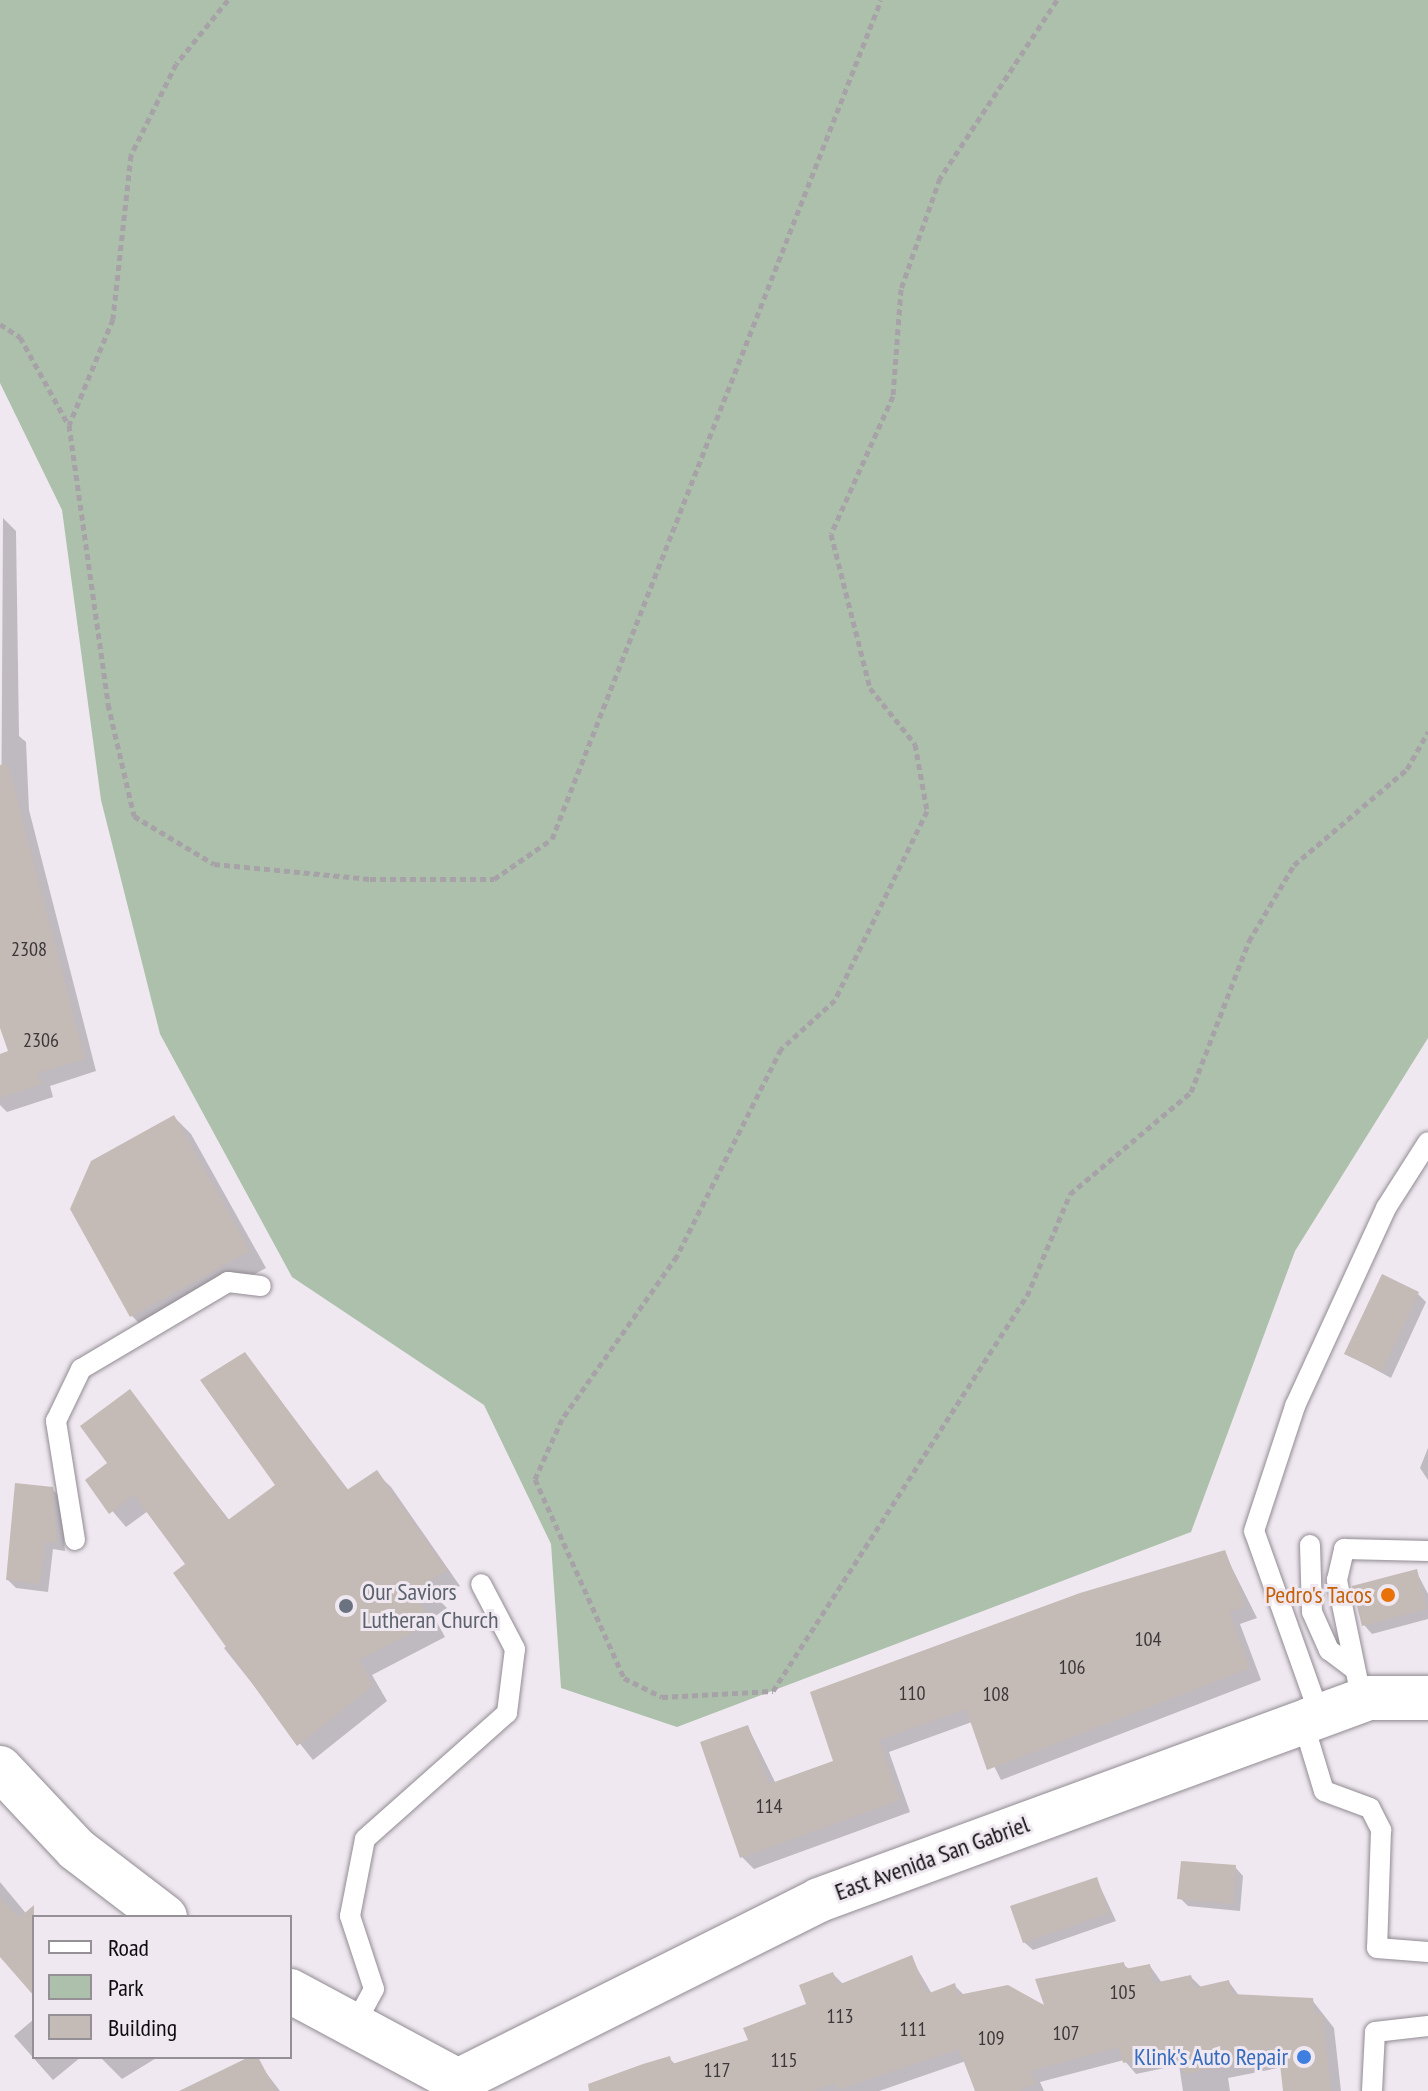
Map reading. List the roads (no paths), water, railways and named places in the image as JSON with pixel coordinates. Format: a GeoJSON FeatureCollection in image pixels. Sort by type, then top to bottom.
{"type":"FeatureCollection","features":[{"type":"Feature","properties":{"kind":"street","name":"East Avenida San Gabriel"},"geometry":{"type":"LineString","coordinates":[[460,2086],[819,1900],[1312,1719],[1357,1684],[1428,1698]]}},
{"type":"Feature","properties":{"kind":"street"},"geometry":{"type":"LineString","coordinates":[[0,1768],[76,1849],[162,1915]]}},
{"type":"Feature","properties":{"kind":"street"},"geometry":{"type":"LineString","coordinates":[[292,1992],[460,2086]]}},
{"type":"Feature","properties":{"kind":"lane"},"geometry":{"type":"LineString","coordinates":[[1428,1142],[1386,1208],[1295,1406],[1254,1531],[1312,1719],[1324,1791],[1370,1808],[1381,1830],[1377,1948],[1428,1952]]}},
{"type":"Feature","properties":{"kind":"lane"},"geometry":{"type":"LineString","coordinates":[[75,1540],[56,1421],[81,1369],[228,1282],[261,1286]]}},
{"type":"Feature","properties":{"kind":"lane"},"geometry":{"type":"LineString","coordinates":[[1310,1545],[1312,1612],[1329,1650],[1357,1684]]}},
{"type":"Feature","properties":{"kind":"lane"},"geometry":{"type":"LineString","coordinates":[[1357,1684],[1355,1643],[1337,1580],[1344,1549],[1428,1551]]}},
{"type":"Feature","properties":{"kind":"lane"},"geometry":{"type":"LineString","coordinates":[[354,2026],[374,1989],[350,1916],[365,1839],[507,1713],[515,1649],[481,1584]]}},
{"type":"Feature","properties":{"kind":"lane"},"geometry":{"type":"LineString","coordinates":[[1372,2091],[1375,2032],[1428,2026]]}},
{"type":"Feature","properties":{"kind":"place","name":"Pedro's Tacos"},"geometry":{"type":"Point","coordinates":[1388,1595]}},
{"type":"Feature","properties":{"kind":"place","name":"Our Saviors Lutheran Church"},"geometry":{"type":"Point","coordinates":[346,1606]}},
{"type":"Feature","properties":{"kind":"place","name":"Klink's Auto Repair"},"geometry":{"type":"Point","coordinates":[1304,2057]}}]}
